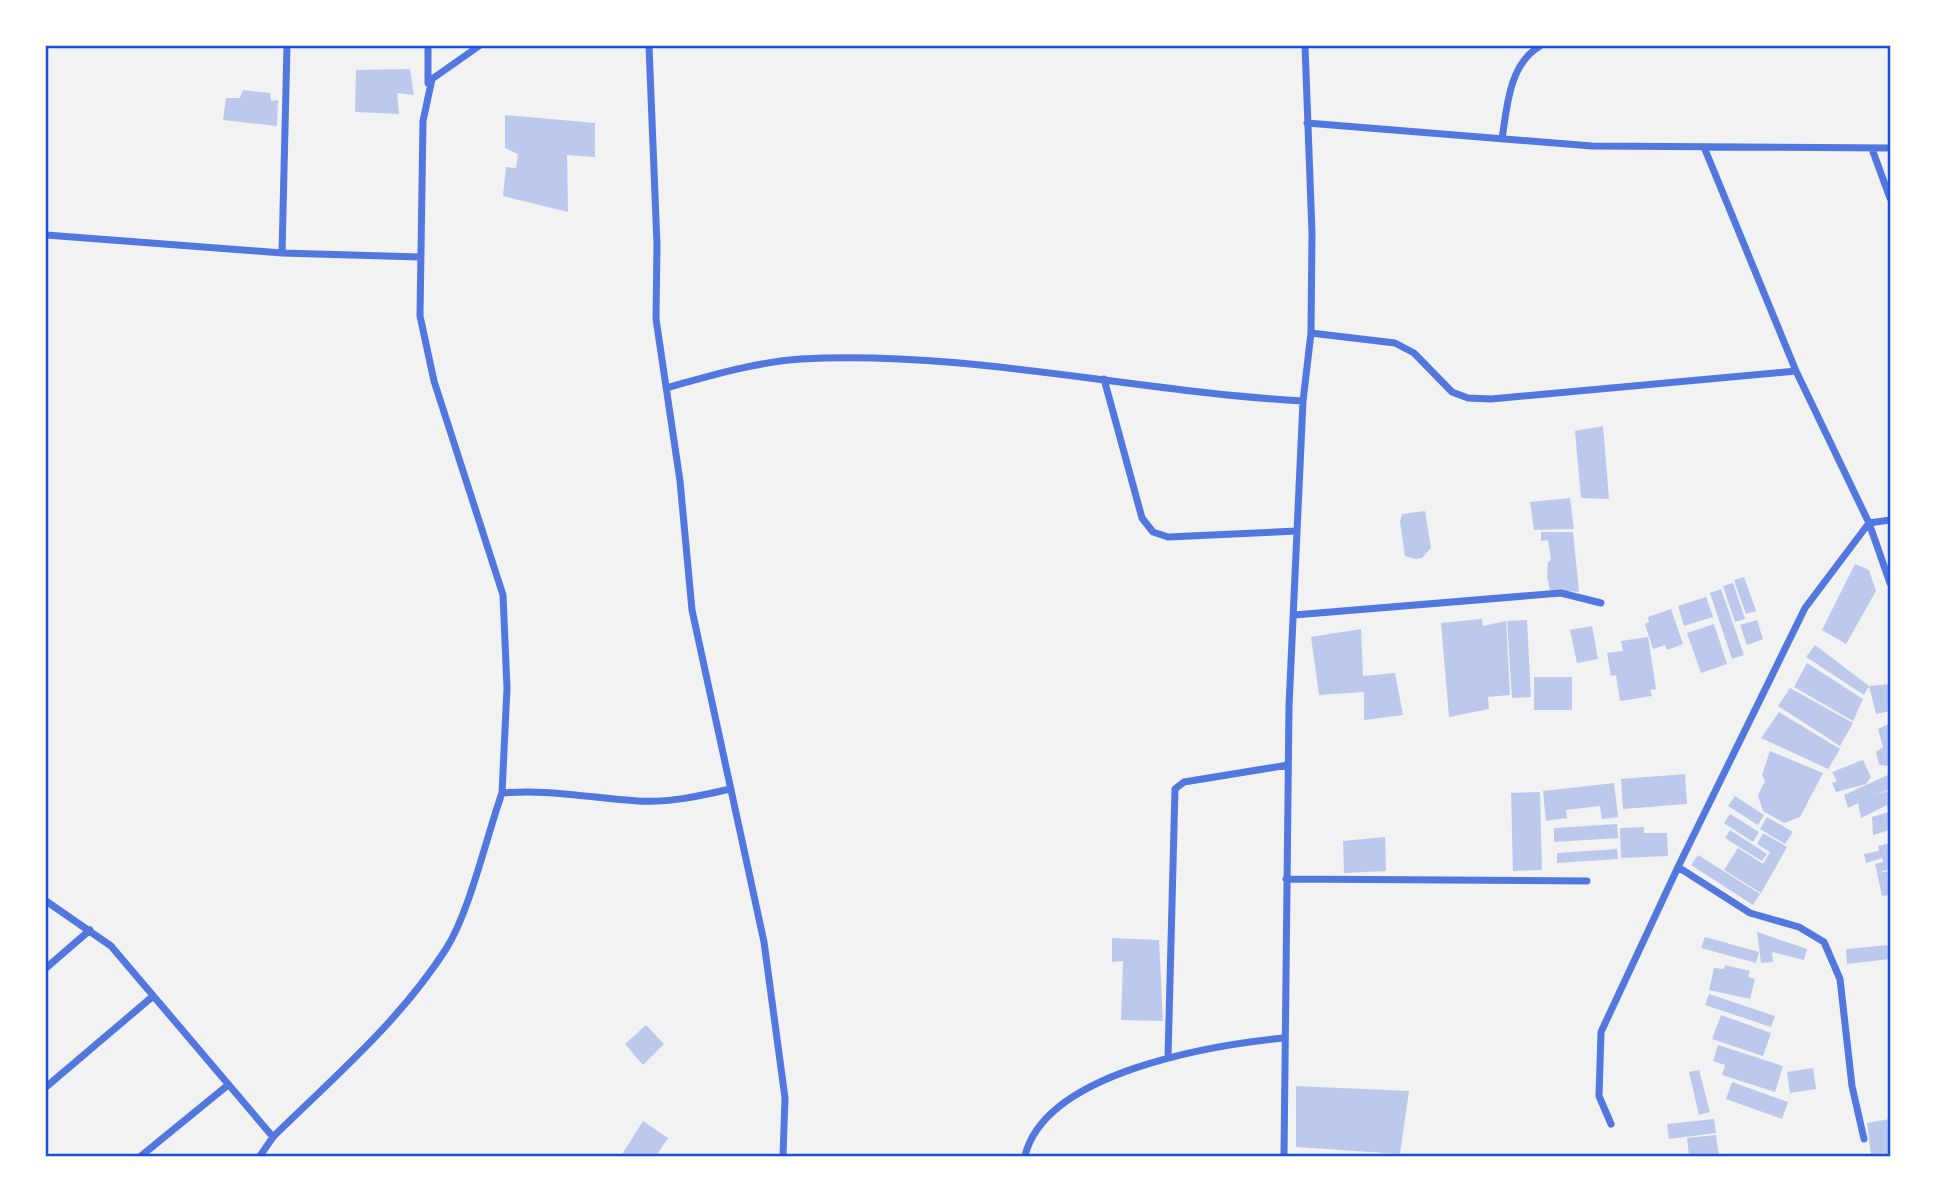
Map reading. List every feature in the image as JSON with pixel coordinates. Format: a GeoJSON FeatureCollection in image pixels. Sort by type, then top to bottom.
{"type":"FeatureCollection","features":[{"type":"Feature","properties":{"kind":"street"},"geometry":{"type":"LineString","coordinates":[[282,253],[287,46]]}},
{"type":"Feature","properties":{"kind":"street"},"geometry":{"type":"LineString","coordinates":[[260,1157],[273,1137],[384,1032],[447,947],[469,895],[502,793],[507,688],[503,595],[434,381],[420,316],[423,121],[428,88],[428,46]]}},
{"type":"Feature","properties":{"kind":"street"},"geometry":{"type":"LineString","coordinates":[[428,88],[432,79],[479,46]]}},
{"type":"Feature","properties":{"kind":"street"},"geometry":{"type":"LineString","coordinates":[[649,46],[657,245],[656,319],[680,481],[692,610],[764,942],[785,1098],[783,1157]]}},
{"type":"Feature","properties":{"kind":"street"},"geometry":{"type":"LineString","coordinates":[[1284,1157],[1283,1038],[1288,765],[1303,401],[1311,333],[1312,233],[1305,46]]}},
{"type":"Feature","properties":{"kind":"street"},"geometry":{"type":"LineString","coordinates":[[1502,139],[1510,90],[1522,62],[1540,46]]}},
{"type":"Feature","properties":{"kind":"street"},"geometry":{"type":"LineString","coordinates":[[1307,123],[1592,146],[1704,147],[1750,144],[1891,148]]}},
{"type":"Feature","properties":{"kind":"street"},"geometry":{"type":"LineString","coordinates":[[1704,147],[1796,371],[1869,523],[1891,583]]}},
{"type":"Feature","properties":{"kind":"street"},"geometry":{"type":"LineString","coordinates":[[1872,149],[1891,198]]}},
{"type":"Feature","properties":{"kind":"street"},"geometry":{"type":"LineString","coordinates":[[46,235],[282,253],[419,257]]}},
{"type":"Feature","properties":{"kind":"street"},"geometry":{"type":"LineString","coordinates":[[1311,333],[1395,343],[1414,353],[1452,392],[1468,398],[1491,399],[1796,371]]}},
{"type":"Feature","properties":{"kind":"street"},"geometry":{"type":"LineString","coordinates":[[666,388],[709,376],[798,359],[888,358],[1104,379],[1228,397],[1303,401]]}},
{"type":"Feature","properties":{"kind":"street"},"geometry":{"type":"LineString","coordinates":[[1104,379],[1142,518],[1153,532],[1168,537],[1297,531]]}},
{"type":"Feature","properties":{"kind":"street"},"geometry":{"type":"LineString","coordinates":[[1611,1124],[1599,1096],[1601,1032],[1678,867],[1805,608],[1869,523],[1891,520]]}},
{"type":"Feature","properties":{"kind":"street"},"geometry":{"type":"LineString","coordinates":[[1294,615],[1561,593],[1601,603]]}},
{"type":"Feature","properties":{"kind":"street"},"geometry":{"type":"LineString","coordinates":[[1168,1057],[1175,789],[1184,782],[1288,765]]}},
{"type":"Feature","properties":{"kind":"street"},"geometry":{"type":"LineString","coordinates":[[502,793],[539,790],[639,801],[689,799],[730,789]]}},
{"type":"Feature","properties":{"kind":"street"},"geometry":{"type":"LineString","coordinates":[[1678,867],[1750,913],[1799,927],[1824,942],[1840,978],[1852,1086],[1864,1139]]}},
{"type":"Feature","properties":{"kind":"street"},"geometry":{"type":"LineString","coordinates":[[1286,879],[1587,881]]}},
{"type":"Feature","properties":{"kind":"street"},"geometry":{"type":"LineString","coordinates":[[46,901],[111,946],[273,1137]]}},
{"type":"Feature","properties":{"kind":"street"},"geometry":{"type":"LineString","coordinates":[[46,968],[90,930]]}},
{"type":"Feature","properties":{"kind":"street"},"geometry":{"type":"LineString","coordinates":[[46,1087],[152,997]]}},
{"type":"Feature","properties":{"kind":"street"},"geometry":{"type":"LineString","coordinates":[[1025,1157],[1027,1148],[1046,1121],[1069,1100],[1098,1083],[1168,1057],[1223,1044],[1283,1038]]}},
{"type":"Feature","properties":{"kind":"street"},"geometry":{"type":"LineString","coordinates":[[141,1157],[228,1085]]}},
{"type":"Feature","properties":{"kind":"building"},"geometry":{"type":"Polygon","coordinates":[[[410,69],[414,95],[397,93],[399,114],[355,112],[356,70],[410,69]]]}},
{"type":"Feature","properties":{"kind":"building"},"geometry":{"type":"Polygon","coordinates":[[[243,90],[270,93],[271,101],[278,100],[277,126],[223,120],[226,98],[240,98],[243,90]]]}},
{"type":"Feature","properties":{"kind":"building"},"geometry":{"type":"Polygon","coordinates":[[[505,115],[595,123],[595,157],[567,155],[568,212],[503,196],[506,167],[516,168],[518,154],[505,148],[505,115]]]}},
{"type":"Feature","properties":{"kind":"building"},"geometry":{"type":"Polygon","coordinates":[[[1603,426],[1609,499],[1581,498],[1575,431],[1603,426]]]}},
{"type":"Feature","properties":{"kind":"building"},"geometry":{"type":"Polygon","coordinates":[[[1570,498],[1574,529],[1534,530],[1530,502],[1570,498]]]}},
{"type":"Feature","properties":{"kind":"building"},"geometry":{"type":"Polygon","coordinates":[[[1425,511],[1431,548],[1422,558],[1405,556],[1400,522],[1402,514],[1425,511]]]}},
{"type":"Feature","properties":{"kind":"building"},"geometry":{"type":"Polygon","coordinates":[[[1541,532],[1573,532],[1579,592],[1550,590],[1547,577],[1548,562],[1551,560],[1548,540],[1541,541],[1541,532]]]}},
{"type":"Feature","properties":{"kind":"building"},"geometry":{"type":"Polygon","coordinates":[[[1855,564],[1869,570],[1876,591],[1846,644],[1822,630],[1855,564]]]}},
{"type":"Feature","properties":{"kind":"building"},"geometry":{"type":"Polygon","coordinates":[[[1744,577],[1756,611],[1746,614],[1734,580],[1744,577]]]}},
{"type":"Feature","properties":{"kind":"building"},"geometry":{"type":"Polygon","coordinates":[[[1733,583],[1745,619],[1735,622],[1723,586],[1733,583]]]}},
{"type":"Feature","properties":{"kind":"building"},"geometry":{"type":"Polygon","coordinates":[[[1721,589],[1744,655],[1732,659],[1710,593],[1721,589]]]}},
{"type":"Feature","properties":{"kind":"building"},"geometry":{"type":"Polygon","coordinates":[[[1706,597],[1713,617],[1684,626],[1678,606],[1706,597]]]}},
{"type":"Feature","properties":{"kind":"building"},"geometry":{"type":"Polygon","coordinates":[[[1671,609],[1683,644],[1667,650],[1665,645],[1653,649],[1645,624],[1649,622],[1648,617],[1671,609]]]}},
{"type":"Feature","properties":{"kind":"building"},"geometry":{"type":"Polygon","coordinates":[[[1482,619],[1483,626],[1506,621],[1510,695],[1488,697],[1489,709],[1449,717],[1441,623],[1482,619]]]}},
{"type":"Feature","properties":{"kind":"building"},"geometry":{"type":"Polygon","coordinates":[[[1527,620],[1531,697],[1512,698],[1507,621],[1527,620]]]}},
{"type":"Feature","properties":{"kind":"building"},"geometry":{"type":"Polygon","coordinates":[[[1757,620],[1763,639],[1747,645],[1740,625],[1757,620]]]}},
{"type":"Feature","properties":{"kind":"building"},"geometry":{"type":"Polygon","coordinates":[[[1714,624],[1727,664],[1701,673],[1687,633],[1714,624]]]}},
{"type":"Feature","properties":{"kind":"building"},"geometry":{"type":"Polygon","coordinates":[[[1592,626],[1598,659],[1577,663],[1570,630],[1592,626]]]}},
{"type":"Feature","properties":{"kind":"building"},"geometry":{"type":"Polygon","coordinates":[[[1361,629],[1363,676],[1395,673],[1403,715],[1364,720],[1364,692],[1319,695],[1311,637],[1361,629]]]}},
{"type":"Feature","properties":{"kind":"building"},"geometry":{"type":"Polygon","coordinates":[[[1648,637],[1656,689],[1650,690],[1652,696],[1620,701],[1616,675],[1611,676],[1607,653],[1623,651],[1621,641],[1648,637]]]}},
{"type":"Feature","properties":{"kind":"building"},"geometry":{"type":"Polygon","coordinates":[[[1815,645],[1869,686],[1864,695],[1806,657],[1815,645]]]}},
{"type":"Feature","properties":{"kind":"building"},"geometry":{"type":"Polygon","coordinates":[[[1807,663],[1863,699],[1853,721],[1794,687],[1807,663]]]}},
{"type":"Feature","properties":{"kind":"building"},"geometry":{"type":"Polygon","coordinates":[[[1534,677],[1572,677],[1572,710],[1534,710],[1534,677]]]}},
{"type":"Feature","properties":{"kind":"building"},"geometry":{"type":"Polygon","coordinates":[[[1890,684],[1890,711],[1876,714],[1869,686],[1890,684]]]}},
{"type":"Feature","properties":{"kind":"building"},"geometry":{"type":"Polygon","coordinates":[[[1790,688],[1853,723],[1840,746],[1778,706],[1790,688]]]}},
{"type":"Feature","properties":{"kind":"building"},"geometry":{"type":"Polygon","coordinates":[[[1779,712],[1840,749],[1828,769],[1761,738],[1779,712]]]}},
{"type":"Feature","properties":{"kind":"building"},"geometry":{"type":"Polygon","coordinates":[[[1890,723],[1890,766],[1879,765],[1876,752],[1883,747],[1878,729],[1890,723]]]}},
{"type":"Feature","properties":{"kind":"building"},"geometry":{"type":"Polygon","coordinates":[[[1770,751],[1823,773],[1800,817],[1784,823],[1763,811],[1758,795],[1765,781],[1762,775],[1770,751]]]}},
{"type":"Feature","properties":{"kind":"building"},"geometry":{"type":"Polygon","coordinates":[[[1863,760],[1871,777],[1866,784],[1836,792],[1832,783],[1837,781],[1832,772],[1863,760]]]}},
{"type":"Feature","properties":{"kind":"building"},"geometry":{"type":"Polygon","coordinates":[[[1685,774],[1687,804],[1623,809],[1621,779],[1685,774]]]}},
{"type":"Feature","properties":{"kind":"building"},"geometry":{"type":"Polygon","coordinates":[[[1890,774],[1890,789],[1871,797],[1890,790],[1890,830],[1873,835],[1872,817],[1888,812],[1887,805],[1861,818],[1858,803],[1848,808],[1844,795],[1890,774]]]}},
{"type":"Feature","properties":{"kind":"building"},"geometry":{"type":"Polygon","coordinates":[[[1614,783],[1618,817],[1602,819],[1600,806],[1566,810],[1567,818],[1546,821],[1543,791],[1614,783]]]}},
{"type":"Feature","properties":{"kind":"building"},"geometry":{"type":"Polygon","coordinates":[[[1540,792],[1542,870],[1513,871],[1511,793],[1540,792]]]}},
{"type":"Feature","properties":{"kind":"building"},"geometry":{"type":"Polygon","coordinates":[[[1735,796],[1764,815],[1758,825],[1728,806],[1735,796]]]}},
{"type":"Feature","properties":{"kind":"building"},"geometry":{"type":"Polygon","coordinates":[[[1730,814],[1759,832],[1753,842],[1724,823],[1730,814]]]}},
{"type":"Feature","properties":{"kind":"building"},"geometry":{"type":"Polygon","coordinates":[[[1767,817],[1793,832],[1785,844],[1760,829],[1767,817]]]}},
{"type":"Feature","properties":{"kind":"building"},"geometry":{"type":"Polygon","coordinates":[[[1617,824],[1618,838],[1554,842],[1554,828],[1617,824]]]}},
{"type":"Feature","properties":{"kind":"building"},"geometry":{"type":"Polygon","coordinates":[[[1644,827],[1644,833],[1667,833],[1668,856],[1621,858],[1620,828],[1644,827]]]}},
{"type":"Feature","properties":{"kind":"building"},"geometry":{"type":"Polygon","coordinates":[[[1730,830],[1767,854],[1762,861],[1725,838],[1730,830]]]}},
{"type":"Feature","properties":{"kind":"building"},"geometry":{"type":"Polygon","coordinates":[[[1763,833],[1787,847],[1761,893],[1724,870],[1738,848],[1763,864],[1770,852],[1757,844],[1763,833]]]}},
{"type":"Feature","properties":{"kind":"building"},"geometry":{"type":"Polygon","coordinates":[[[1385,837],[1386,871],[1344,873],[1343,841],[1385,837]]]}},
{"type":"Feature","properties":{"kind":"building"},"geometry":{"type":"Polygon","coordinates":[[[1890,843],[1890,869],[1877,873],[1875,864],[1883,862],[1882,858],[1866,863],[1864,854],[1879,851],[1878,846],[1890,843]]]}},
{"type":"Feature","properties":{"kind":"building"},"geometry":{"type":"Polygon","coordinates":[[[1617,849],[1618,859],[1557,863],[1557,853],[1617,849]]]}},
{"type":"Feature","properties":{"kind":"building"},"geometry":{"type":"Polygon","coordinates":[[[1698,855],[1760,894],[1753,905],[1691,865],[1698,855]]]}},
{"type":"Feature","properties":{"kind":"building"},"geometry":{"type":"Polygon","coordinates":[[[1890,871],[1890,895],[1882,896],[1877,873],[1890,871]]]}},
{"type":"Feature","properties":{"kind":"building"},"geometry":{"type":"Polygon","coordinates":[[[1757,932],[1807,949],[1804,960],[1772,952],[1773,962],[1761,963],[1757,932]]]}},
{"type":"Feature","properties":{"kind":"building"},"geometry":{"type":"Polygon","coordinates":[[[1705,937],[1759,952],[1756,963],[1701,948],[1705,937]]]}},
{"type":"Feature","properties":{"kind":"building"},"geometry":{"type":"Polygon","coordinates":[[[1112,938],[1159,940],[1163,1021],[1121,1020],[1123,961],[1112,962],[1112,938]]]}},
{"type":"Feature","properties":{"kind":"building"},"geometry":{"type":"Polygon","coordinates":[[[1889,945],[1890,959],[1847,964],[1846,949],[1889,945]]]}},
{"type":"Feature","properties":{"kind":"building"},"geometry":{"type":"Polygon","coordinates":[[[1725,965],[1750,971],[1748,977],[1755,979],[1750,999],[1709,990],[1714,968],[1724,969],[1725,965]]]}},
{"type":"Feature","properties":{"kind":"building"},"geometry":{"type":"Polygon","coordinates":[[[1709,994],[1775,1016],[1771,1027],[1705,1005],[1709,994]]]}},
{"type":"Feature","properties":{"kind":"building"},"geometry":{"type":"Polygon","coordinates":[[[1721,1015],[1771,1033],[1763,1056],[1712,1039],[1721,1015]]]}},
{"type":"Feature","properties":{"kind":"building"},"geometry":{"type":"Polygon","coordinates":[[[646,1025],[664,1044],[643,1065],[625,1044],[646,1025]]]}},
{"type":"Feature","properties":{"kind":"building"},"geometry":{"type":"Polygon","coordinates":[[[1718,1045],[1783,1066],[1775,1092],[1722,1075],[1725,1065],[1713,1061],[1718,1045]]]}},
{"type":"Feature","properties":{"kind":"building"},"geometry":{"type":"Polygon","coordinates":[[[1813,1068],[1816,1089],[1790,1093],[1787,1072],[1813,1068]]]}},
{"type":"Feature","properties":{"kind":"building"},"geometry":{"type":"Polygon","coordinates":[[[1699,1070],[1710,1112],[1699,1115],[1689,1072],[1699,1070]]]}},
{"type":"Feature","properties":{"kind":"building"},"geometry":{"type":"Polygon","coordinates":[[[1732,1082],[1788,1102],[1782,1119],[1726,1099],[1732,1082]]]}},
{"type":"Feature","properties":{"kind":"building"},"geometry":{"type":"Polygon","coordinates":[[[1296,1086],[1409,1091],[1400,1154],[1296,1147],[1296,1086]]]}},
{"type":"Feature","properties":{"kind":"building"},"geometry":{"type":"Polygon","coordinates":[[[1714,1119],[1716,1133],[1669,1139],[1667,1124],[1714,1119]]]}},
{"type":"Feature","properties":{"kind":"building"},"geometry":{"type":"Polygon","coordinates":[[[1890,1119],[1890,1156],[1871,1156],[1867,1123],[1890,1119]]]}},
{"type":"Feature","properties":{"kind":"building"},"geometry":{"type":"Polygon","coordinates":[[[643,1121],[668,1138],[656,1156],[621,1156],[643,1121]]]}},
{"type":"Feature","properties":{"kind":"building"},"geometry":{"type":"Polygon","coordinates":[[[1716,1135],[1719,1156],[1689,1156],[1687,1138],[1716,1135]]]}}]}
